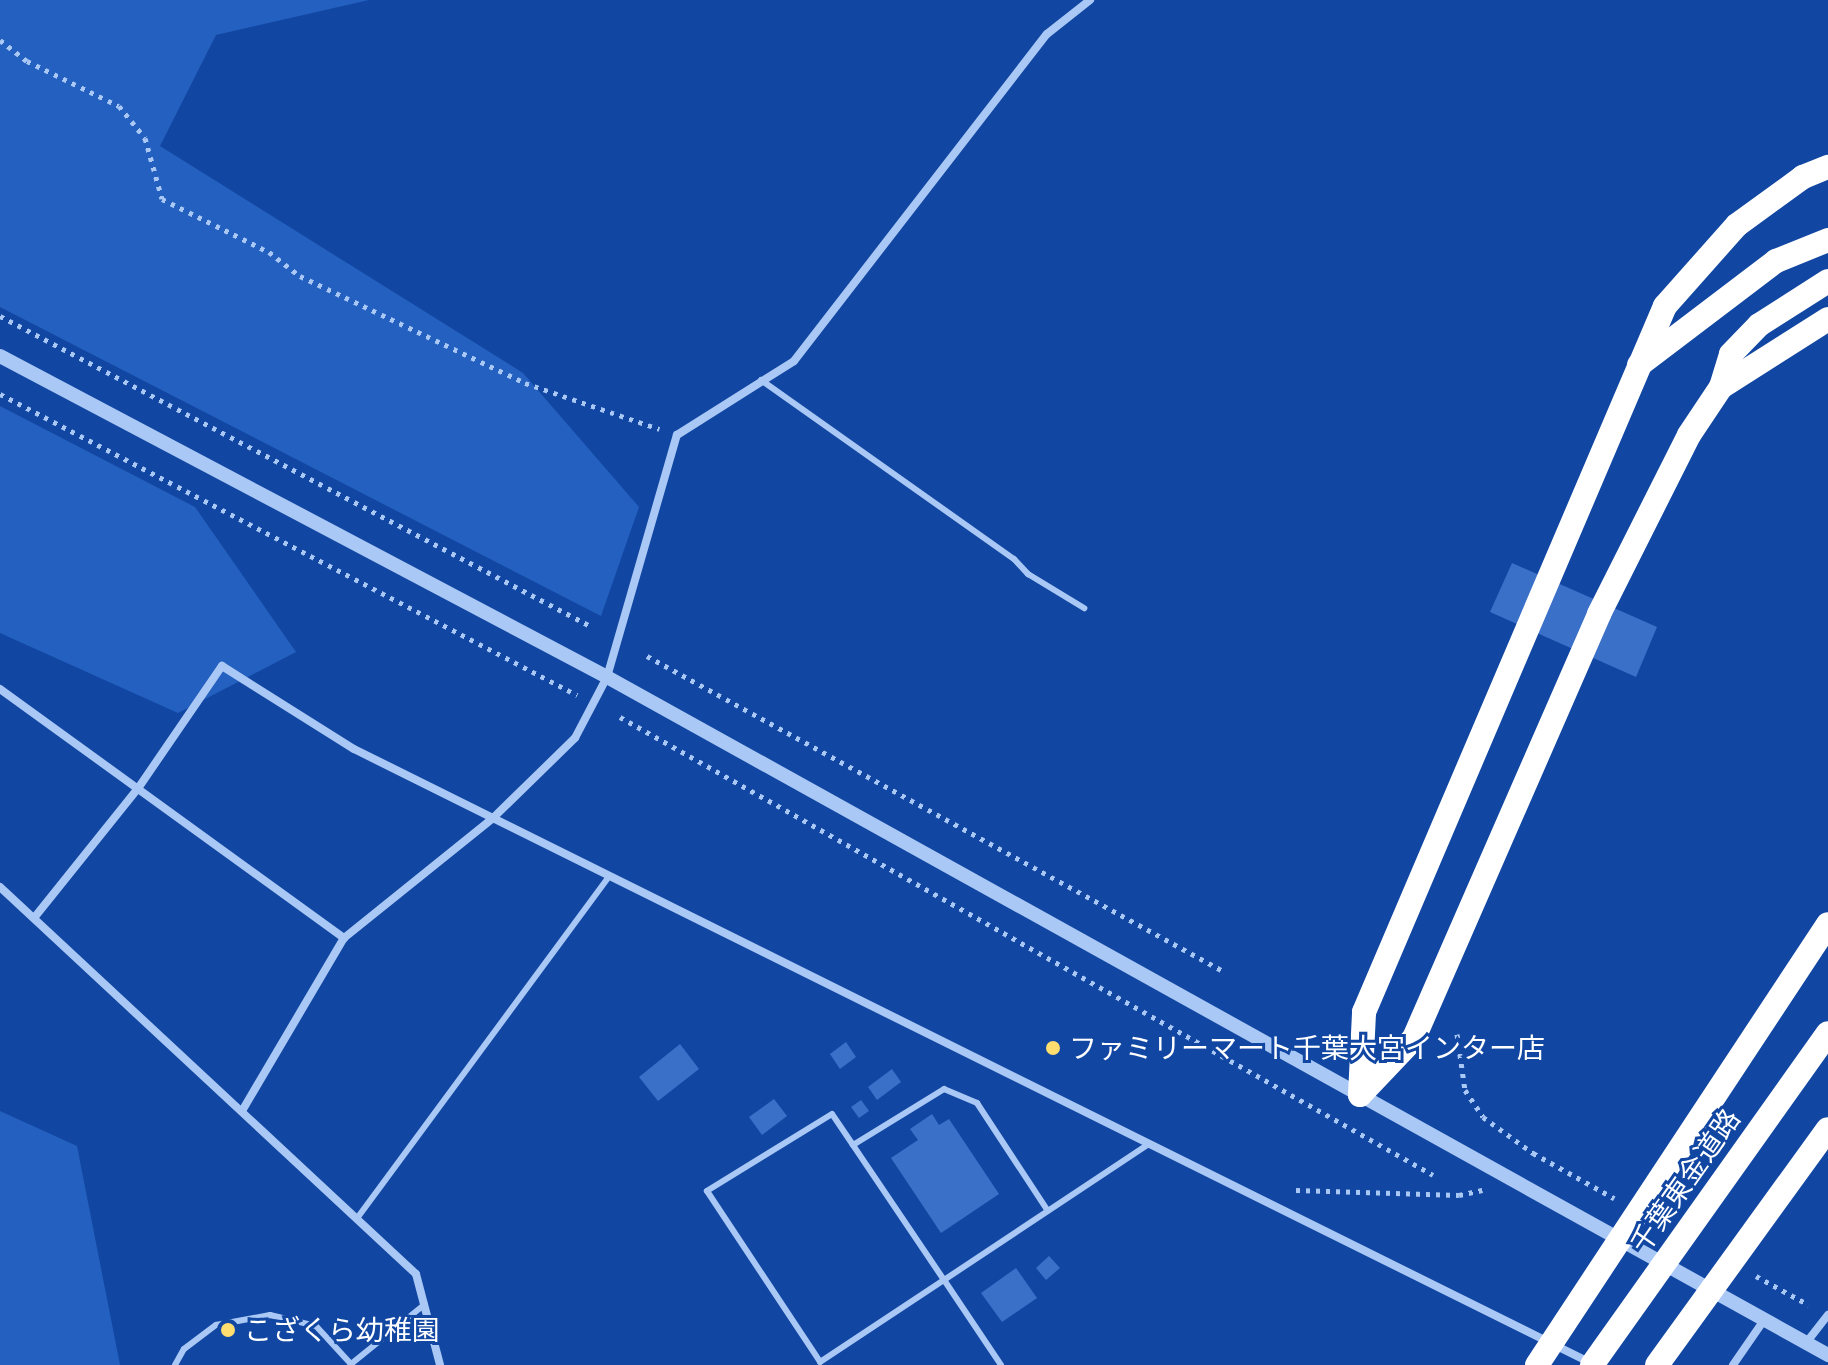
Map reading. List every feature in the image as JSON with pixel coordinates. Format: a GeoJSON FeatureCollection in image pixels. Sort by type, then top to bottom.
{"type":"FeatureCollection","features":[{"type":"Feature","properties":{"kind":"highway"},"geometry":{"type":"LineString","coordinates":[[1360,1095],[1364,1012],[1665,306],[1700,262],[1771,199],[1828,167]]}},
{"type":"Feature","properties":{"kind":"highway"},"geometry":{"type":"LineString","coordinates":[[1637,367],[1776,261],[1828,240]]}},
{"type":"Feature","properties":{"kind":"highway"},"geometry":{"type":"LineString","coordinates":[[1360,1095],[1414,1038],[1599,614],[1689,435],[1721,387],[1731,354],[1759,325],[1828,281]]}},
{"type":"Feature","properties":{"kind":"highway"},"geometry":{"type":"LineString","coordinates":[[1721,387],[1828,319]]}},
{"type":"Feature","properties":{"kind":"highway"},"geometry":{"type":"LineString","coordinates":[[1537,1365],[1828,924]]}},
{"type":"Feature","properties":{"kind":"highway","name":"千葉東金道路"},"geometry":{"type":"LineString","coordinates":[[1593,1365],[1828,1033]]}},
{"type":"Feature","properties":{"kind":"highway"},"geometry":{"type":"LineString","coordinates":[[1657,1365],[1740,1246],[1828,1129]]}},
{"type":"Feature","properties":{"kind":"street"},"geometry":{"type":"LineString","coordinates":[[242,1111],[344,938],[492,819],[575,738],[607,677],[677,435],[794,361],[1047,34],[1090,0]]}},
{"type":"Feature","properties":{"kind":"street"},"geometry":{"type":"LineString","coordinates":[[0,356],[607,677],[1828,1355]]}},
{"type":"Feature","properties":{"kind":"street"},"geometry":{"type":"LineString","coordinates":[[34,918],[139,787],[222,666],[354,749],[1593,1365]]}},
{"type":"Feature","properties":{"kind":"street"},"geometry":{"type":"LineString","coordinates":[[0,689],[344,938]]}},
{"type":"Feature","properties":{"kind":"street"},"geometry":{"type":"LineString","coordinates":[[0,887],[178,1057],[242,1111],[416,1274],[440,1365]]}},
{"type":"Feature","properties":{"kind":"street"},"geometry":{"type":"LineString","coordinates":[[1806,1343],[1828,1315]]}},
{"type":"Feature","properties":{"kind":"street"},"geometry":{"type":"LineString","coordinates":[[1733,1365],[1764,1320]]}},
{"type":"Feature","properties":{"kind":"lane"},"geometry":{"type":"LineString","coordinates":[[761,380],[1014,559],[1028,574],[1084,608]]}},
{"type":"Feature","properties":{"kind":"lane"},"geometry":{"type":"LineString","coordinates":[[358,1217],[609,876]]}},
{"type":"Feature","properties":{"kind":"lane"},"geometry":{"type":"LineString","coordinates":[[853,1145],[944,1089],[977,1103],[1048,1211]]}},
{"type":"Feature","properties":{"kind":"lane"},"geometry":{"type":"LineString","coordinates":[[1001,1365],[944,1280],[832,1114],[707,1191],[820,1362],[944,1280],[1048,1211],[1147,1145]]}},
{"type":"Feature","properties":{"kind":"lane"},"geometry":{"type":"LineString","coordinates":[[175,1365],[184,1349],[216,1325],[270,1315],[316,1326],[351,1364],[425,1304]]}},
{"type":"Feature","properties":{"kind":"path"},"geometry":{"type":"LineString","coordinates":[[0,40],[27,61],[119,106],[145,138],[162,199],[269,252],[300,276],[525,383],[677,435]]}},
{"type":"Feature","properties":{"kind":"path"},"geometry":{"type":"LineString","coordinates":[[0,316],[592,627]]}},
{"type":"Feature","properties":{"kind":"path"},"geometry":{"type":"LineString","coordinates":[[0,394],[578,696]]}},
{"type":"Feature","properties":{"kind":"path"},"geometry":{"type":"LineString","coordinates":[[647,656],[1223,971]]}},
{"type":"Feature","properties":{"kind":"path"},"geometry":{"type":"LineString","coordinates":[[620,717],[1433,1175]]}},
{"type":"Feature","properties":{"kind":"path"},"geometry":{"type":"LineString","coordinates":[[1457,1034],[1465,1090],[1483,1117],[1533,1153],[1629,1206]]}},
{"type":"Feature","properties":{"kind":"path"},"geometry":{"type":"LineString","coordinates":[[1291,1190],[1459,1195],[1516,1181]]}},
{"type":"Feature","properties":{"kind":"path"},"geometry":{"type":"LineString","coordinates":[[1753,1275],[1809,1305]]}},
{"type":"Feature","properties":{"kind":"shaded area"},"geometry":{"type":"Polygon","coordinates":[[[0,0],[369,0],[216,35],[160,146],[523,373],[639,507],[601,616],[0,307],[0,0]]]}},
{"type":"Feature","properties":{"kind":"shaded area"},"geometry":{"type":"Polygon","coordinates":[[[0,406],[195,507],[296,652],[178,713],[0,633],[0,406]]]}},
{"type":"Feature","properties":{"kind":"shaded area"},"geometry":{"type":"Polygon","coordinates":[[[0,1111],[77,1146],[120,1365],[0,1365],[0,1111]]]}},
{"type":"Feature","properties":{"kind":"building"},"geometry":{"type":"Polygon","coordinates":[[[1512,563],[1657,627],[1636,677],[1490,612],[1512,563]]]}},
{"type":"Feature","properties":{"kind":"building"},"geometry":{"type":"Polygon","coordinates":[[[846,1042],[856,1057],[840,1069],[830,1054],[846,1042]]]}},
{"type":"Feature","properties":{"kind":"building"},"geometry":{"type":"Polygon","coordinates":[[[680,1044],[699,1069],[658,1101],[639,1077],[680,1044]]]}},
{"type":"Feature","properties":{"kind":"building"},"geometry":{"type":"Polygon","coordinates":[[[892,1069],[901,1082],[877,1100],[868,1087],[892,1069]]]}},
{"type":"Feature","properties":{"kind":"building"},"geometry":{"type":"Polygon","coordinates":[[[774,1099],[787,1116],[762,1135],[749,1117],[774,1099]]]}},
{"type":"Feature","properties":{"kind":"building"},"geometry":{"type":"Polygon","coordinates":[[[861,1100],[869,1111],[859,1118],[851,1107],[861,1100]]]}},
{"type":"Feature","properties":{"kind":"building"},"geometry":{"type":"Polygon","coordinates":[[[932,1114],[939,1125],[949,1119],[999,1194],[941,1233],[891,1158],[918,1140],[910,1129],[932,1114]]]}},
{"type":"Feature","properties":{"kind":"building"},"geometry":{"type":"Polygon","coordinates":[[[1049,1256],[1060,1268],[1046,1280],[1036,1268],[1049,1256]]]}},
{"type":"Feature","properties":{"kind":"building"},"geometry":{"type":"Polygon","coordinates":[[[1016,1268],[1037,1298],[1002,1322],[981,1293],[1016,1268]]]}},
{"type":"Feature","properties":{"kind":"place","name":"ファミリーマート千葉大宮インター店"},"geometry":{"type":"Point","coordinates":[1053,1048]}},
{"type":"Feature","properties":{"kind":"place","name":"こざくら幼稚園"},"geometry":{"type":"Point","coordinates":[228,1330]}}]}
